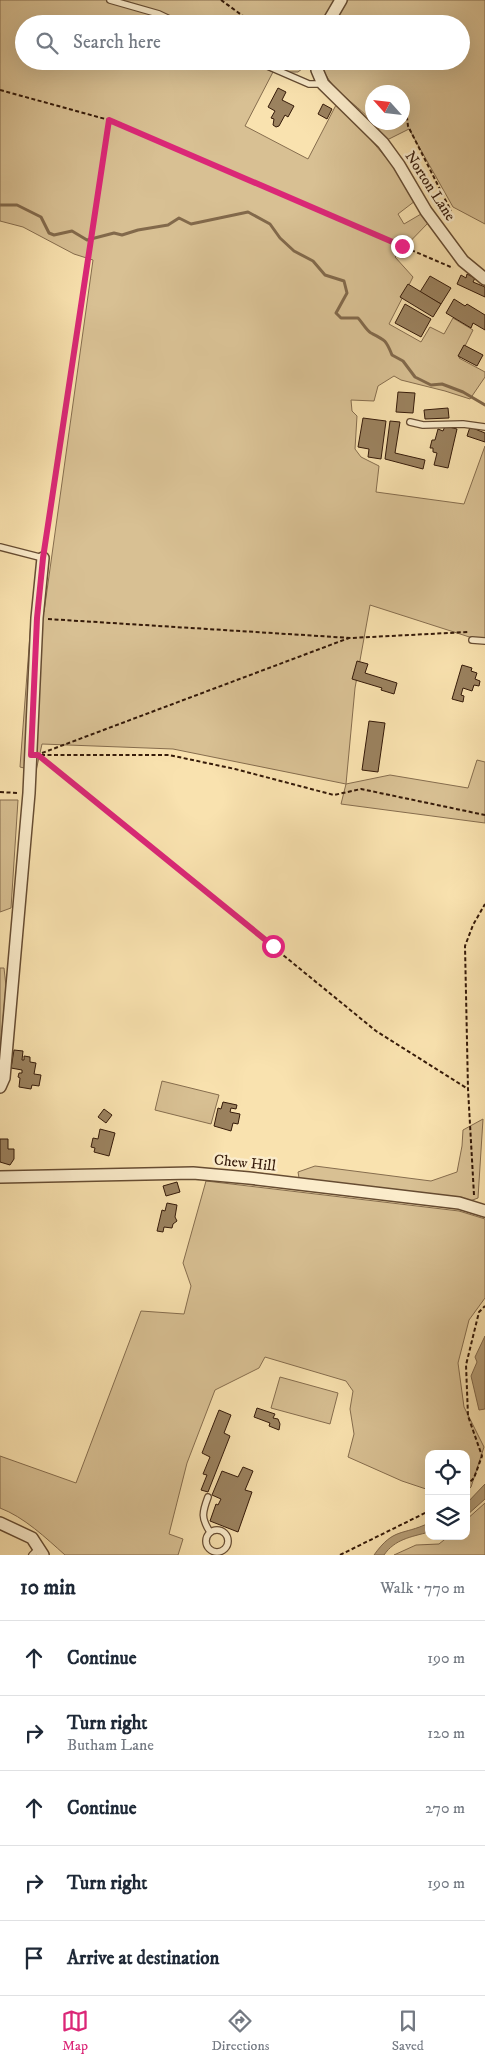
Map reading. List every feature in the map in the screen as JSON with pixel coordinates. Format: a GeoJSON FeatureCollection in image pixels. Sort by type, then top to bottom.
{"type":"FeatureCollection","features":[{"type":"Feature","properties":{"kind":"street"},"geometry":{"type":"LineString","coordinates":[[333,15],[342,0]]}},
{"type":"Feature","properties":{"kind":"street"},"geometry":{"type":"LineString","coordinates":[[317,70],[323,84]]}},
{"type":"Feature","properties":{"kind":"street","name":"Norton Lane"},"geometry":{"type":"LineString","coordinates":[[323,84],[383,144],[426,211],[463,261],[485,279]]}},
{"type":"Feature","properties":{"kind":"street"},"geometry":{"type":"LineString","coordinates":[[0,1087],[4,1078],[29,793],[37,618],[43,558]]}},
{"type":"Feature","properties":{"kind":"street","name":"Chew Hill"},"geometry":{"type":"LineString","coordinates":[[0,1177],[193,1173],[449,1202],[485,1211]]}},
{"type":"Feature","properties":{"kind":"street"},"geometry":{"type":"LineString","coordinates":[[0,1523],[32,1538],[38,1553]]}},
{"type":"Feature","properties":{"kind":"lane"},"geometry":{"type":"LineString","coordinates":[[110,0],[161,15]]}},
{"type":"Feature","properties":{"kind":"lane"},"geometry":{"type":"LineString","coordinates":[[277,70],[309,84],[323,84]]}},
{"type":"Feature","properties":{"kind":"lane"},"geometry":{"type":"LineString","coordinates":[[410,422],[423,425],[463,424],[485,427]]}},
{"type":"Feature","properties":{"kind":"lane"},"geometry":{"type":"LineString","coordinates":[[0,547],[43,558]]}},
{"type":"Feature","properties":{"kind":"lane"},"geometry":{"type":"LineString","coordinates":[[472,640],[485,641]]}},
{"type":"Feature","properties":{"kind":"lane"},"geometry":{"type":"LineString","coordinates":[[208,1497],[203,1521],[210,1532]]}},
{"type":"Feature","properties":{"kind":"lane"},"geometry":{"type":"LineString","coordinates":[[222,1531],[227,1535],[228,1541],[222,1551],[215,1551],[210,1548],[207,1543],[207,1537],[210,1532],[222,1531]]}},
{"type":"Feature","properties":{"kind":"lane"},"geometry":{"type":"LineString","coordinates":[[205,1555],[210,1548]]}},
{"type":"Feature","properties":{"kind":"path"},"geometry":{"type":"LineString","coordinates":[[221,0],[242,15]]}},
{"type":"Feature","properties":{"kind":"path"},"geometry":{"type":"LineString","coordinates":[[0,90],[109,120],[460,270]]}},
{"type":"Feature","properties":{"kind":"path"},"geometry":{"type":"LineString","coordinates":[[43,558],[109,120]]}},
{"type":"Feature","properties":{"kind":"path"},"geometry":{"type":"LineString","coordinates":[[410,130],[451,211]]}},
{"type":"Feature","properties":{"kind":"path"},"geometry":{"type":"LineString","coordinates":[[37,618],[351,638],[476,632]]}},
{"type":"Feature","properties":{"kind":"path"},"geometry":{"type":"LineString","coordinates":[[38,755],[351,638]]}},
{"type":"Feature","properties":{"kind":"path"},"geometry":{"type":"LineString","coordinates":[[38,755],[169,755],[235,769],[334,795],[361,789],[485,815]]}},
{"type":"Feature","properties":{"kind":"path"},"geometry":{"type":"LineString","coordinates":[[38,755],[376,1031],[468,1089]]}},
{"type":"Feature","properties":{"kind":"path"},"geometry":{"type":"LineString","coordinates":[[0,792],[29,793]]}},
{"type":"Feature","properties":{"kind":"path"},"geometry":{"type":"LineString","coordinates":[[473,1208],[465,946],[473,925],[485,904]]}},
{"type":"Feature","properties":{"kind":"path"},"geometry":{"type":"LineString","coordinates":[[470,1482],[474,1478],[482,1456],[468,1416],[466,1365],[479,1312],[485,1306]]}},
{"type":"Feature","properties":{"kind":"path"},"geometry":{"type":"LineString","coordinates":[[340,1555],[425,1513]]}},
{"type":"Feature","properties":{"kind":"shaded area"},"geometry":{"type":"Polygon","coordinates":[[[0,0],[337,0],[328,15],[15,15],[15,70],[268,70],[273,72],[245,126],[308,159],[336,105],[366,134],[392,165],[415,201],[398,214],[404,224],[421,214],[429,222],[395,257],[413,277],[389,324],[421,342],[430,327],[444,334],[453,318],[473,330],[459,358],[485,372],[485,377],[470,399],[401,380],[394,376],[378,386],[374,401],[351,400],[352,411],[357,416],[355,449],[361,457],[379,466],[376,492],[464,504],[485,446],[485,642],[370,605],[355,688],[346,784],[173,749],[42,744],[36,771],[20,767],[31,621],[44,612],[93,260],[74,254],[23,227],[0,221],[0,0]]]}},
{"type":"Feature","properties":{"kind":"shaded area"},"geometry":{"type":"Polygon","coordinates":[[[348,0],[485,0],[485,224],[453,207],[410,130],[410,85],[365,85],[365,115],[335,87],[324,70],[470,70],[470,15],[337,15],[348,0]]]}},
{"type":"Feature","properties":{"kind":"shaded area"},"geometry":{"type":"Polygon","coordinates":[[[282,70],[301,70],[298,72],[282,70]]]}},
{"type":"Feature","properties":{"kind":"shaded area"},"geometry":{"type":"Polygon","coordinates":[[[379,130],[407,130],[387,140],[379,130]]]}},
{"type":"Feature","properties":{"kind":"shaded area"},"geometry":{"type":"Polygon","coordinates":[[[477,760],[485,762],[485,823],[341,804],[346,784],[390,775],[468,788],[477,760]]]}},
{"type":"Feature","properties":{"kind":"shaded area"},"geometry":{"type":"Polygon","coordinates":[[[0,800],[18,800],[11,908],[0,912],[0,800]]]}},
{"type":"Feature","properties":{"kind":"shaded area"},"geometry":{"type":"Polygon","coordinates":[[[0,968],[4,968],[6,986],[0,1053],[0,968]]]}},
{"type":"Feature","properties":{"kind":"shaded area"},"geometry":{"type":"Polygon","coordinates":[[[162,1081],[219,1095],[211,1124],[155,1110],[162,1081]]]}},
{"type":"Feature","properties":{"kind":"shaded area"},"geometry":{"type":"Polygon","coordinates":[[[483,1119],[478,1198],[470,1201],[299,1178],[298,1172],[315,1166],[431,1181],[457,1172],[463,1130],[483,1119]]]}},
{"type":"Feature","properties":{"kind":"shaded area"},"geometry":{"type":"Polygon","coordinates":[[[206,1181],[459,1211],[485,1219],[485,1298],[469,1320],[458,1363],[464,1407],[484,1447],[471,1487],[470,1450],[425,1450],[425,1489],[402,1481],[348,1457],[354,1434],[350,1409],[353,1391],[346,1381],[265,1357],[259,1368],[215,1390],[187,1463],[169,1534],[183,1539],[178,1555],[65,1555],[26,1522],[0,1508],[0,1456],[76,1483],[141,1311],[184,1314],[191,1286],[183,1263],[206,1181]]]}},
{"type":"Feature","properties":{"kind":"shaded area"},"geometry":{"type":"Polygon","coordinates":[[[485,1336],[485,1409],[479,1410],[471,1376],[477,1362],[475,1357],[485,1336]]]}},
{"type":"Feature","properties":{"kind":"shaded area"},"geometry":{"type":"Polygon","coordinates":[[[280,1377],[338,1393],[330,1424],[271,1408],[280,1377]]]}},
{"type":"Feature","properties":{"kind":"shaded area"},"geometry":{"type":"Polygon","coordinates":[[[485,1484],[485,1499],[470,1512],[470,1500],[485,1484]]]}},
{"type":"Feature","properties":{"kind":"shaded area"},"geometry":{"type":"Polygon","coordinates":[[[485,1503],[485,1555],[394,1555],[416,1545],[439,1544],[444,1540],[470,1540],[470,1516],[485,1503]]]}},
{"type":"Feature","properties":{"kind":"shaded area"},"geometry":{"type":"Polygon","coordinates":[[[425,1525],[425,1533],[398,1542],[384,1555],[374,1555],[393,1536],[425,1525]]]}},
{"type":"Feature","properties":{"kind":"building"},"geometry":{"type":"Polygon","coordinates":[[[278,88],[286,92],[282,100],[294,106],[288,117],[285,115],[279,126],[276,127],[273,125],[274,119],[271,118],[275,111],[268,107],[278,88]]]}},
{"type":"Feature","properties":{"kind":"building"},"geometry":{"type":"Polygon","coordinates":[[[323,104],[332,109],[327,119],[318,114],[323,104]]]}},
{"type":"Feature","properties":{"kind":"building"},"geometry":{"type":"Polygon","coordinates":[[[467,274],[475,278],[473,282],[485,287],[485,297],[457,284],[461,275],[466,278],[467,274]]]}},
{"type":"Feature","properties":{"kind":"building"},"geometry":{"type":"Polygon","coordinates":[[[430,276],[451,288],[441,304],[420,292],[430,276]]]}},
{"type":"Feature","properties":{"kind":"building"},"geometry":{"type":"Polygon","coordinates":[[[408,284],[441,304],[433,317],[400,297],[408,284]]]}},
{"type":"Feature","properties":{"kind":"building"},"geometry":{"type":"Polygon","coordinates":[[[454,299],[465,306],[467,304],[485,315],[485,330],[473,323],[471,328],[446,313],[454,299]]]}},
{"type":"Feature","properties":{"kind":"building"},"geometry":{"type":"Polygon","coordinates":[[[405,304],[431,319],[421,337],[395,323],[405,304]]]}},
{"type":"Feature","properties":{"kind":"building"},"geometry":{"type":"Polygon","coordinates":[[[464,345],[483,355],[477,366],[458,356],[464,345]]]}},
{"type":"Feature","properties":{"kind":"building"},"geometry":{"type":"Polygon","coordinates":[[[398,392],[415,393],[413,413],[396,412],[398,392]]]}},
{"type":"Feature","properties":{"kind":"building"},"geometry":{"type":"Polygon","coordinates":[[[448,408],[449,418],[425,419],[424,410],[448,408]]]}},
{"type":"Feature","properties":{"kind":"building"},"geometry":{"type":"Polygon","coordinates":[[[363,418],[386,421],[381,459],[368,457],[369,449],[358,447],[363,418]]]}},
{"type":"Feature","properties":{"kind":"building"},"geometry":{"type":"Polygon","coordinates":[[[390,421],[400,422],[395,453],[425,460],[423,469],[385,459],[390,421]]]}},
{"type":"Feature","properties":{"kind":"building"},"geometry":{"type":"Polygon","coordinates":[[[445,426],[457,429],[448,468],[434,465],[437,453],[433,452],[433,448],[430,448],[432,440],[435,440],[438,429],[443,431],[445,426]]]}},
{"type":"Feature","properties":{"kind":"building"},"geometry":{"type":"Polygon","coordinates":[[[470,427],[485,433],[485,442],[467,436],[470,427]]]}},
{"type":"Feature","properties":{"kind":"building"},"geometry":{"type":"Polygon","coordinates":[[[357,661],[368,664],[365,673],[397,683],[394,694],[381,690],[382,688],[352,679],[357,661]]]}},
{"type":"Feature","properties":{"kind":"building"},"geometry":{"type":"Polygon","coordinates":[[[462,665],[472,668],[471,671],[477,673],[475,679],[480,681],[479,686],[474,685],[472,691],[463,688],[461,695],[464,696],[463,702],[452,699],[462,665]]]}},
{"type":"Feature","properties":{"kind":"building"},"geometry":{"type":"Polygon","coordinates":[[[369,721],[385,723],[378,772],[362,770],[369,721]]]}},
{"type":"Feature","properties":{"kind":"building"},"geometry":{"type":"Polygon","coordinates":[[[14,1050],[23,1051],[22,1060],[24,1060],[24,1056],[30,1057],[30,1062],[36,1063],[34,1074],[41,1075],[39,1086],[32,1085],[31,1089],[19,1087],[20,1078],[18,1077],[22,1070],[11,1068],[14,1050]]]}},
{"type":"Feature","properties":{"kind":"building"},"geometry":{"type":"Polygon","coordinates":[[[223,1102],[237,1105],[236,1109],[231,1108],[230,1112],[240,1114],[238,1124],[233,1123],[231,1131],[214,1126],[218,1108],[221,1109],[223,1102]]]}},
{"type":"Feature","properties":{"kind":"building"},"geometry":{"type":"Polygon","coordinates":[[[104,1109],[112,1115],[106,1123],[98,1117],[104,1109]]]}},
{"type":"Feature","properties":{"kind":"building"},"geometry":{"type":"Polygon","coordinates":[[[100,1129],[115,1133],[109,1156],[94,1152],[95,1148],[91,1147],[93,1138],[98,1139],[100,1129]]]}},
{"type":"Feature","properties":{"kind":"building"},"geometry":{"type":"Polygon","coordinates":[[[0,1139],[8,1139],[8,1149],[14,1149],[14,1159],[10,1165],[0,1162],[0,1139]]]}},
{"type":"Feature","properties":{"kind":"building"},"geometry":{"type":"Polygon","coordinates":[[[177,1182],[180,1192],[166,1196],[163,1186],[177,1182]]]}},
{"type":"Feature","properties":{"kind":"building"},"geometry":{"type":"Polygon","coordinates":[[[167,1203],[177,1205],[175,1217],[177,1221],[173,1224],[172,1228],[164,1227],[163,1232],[157,1231],[162,1210],[165,1211],[167,1203]]]}},
{"type":"Feature","properties":{"kind":"building"},"geometry":{"type":"Polygon","coordinates":[[[257,1408],[275,1414],[273,1418],[278,1419],[280,1424],[279,1430],[269,1426],[270,1423],[254,1417],[257,1408]]]}},
{"type":"Feature","properties":{"kind":"building"},"geometry":{"type":"Polygon","coordinates":[[[219,1410],[231,1415],[224,1433],[230,1436],[208,1492],[201,1490],[207,1475],[203,1474],[210,1457],[202,1453],[219,1410]]]}},
{"type":"Feature","properties":{"kind":"building"},"geometry":{"type":"Polygon","coordinates":[[[243,1467],[253,1471],[245,1490],[252,1492],[238,1532],[210,1521],[216,1504],[218,1505],[221,1499],[212,1495],[222,1471],[238,1477],[243,1467]]]}},
{"type":"Feature","properties":{"kind":"waterway"},"geometry":{"type":"LineString","coordinates":[[0,205],[17,205],[41,217],[49,233],[54,235],[72,231],[87,240],[114,233],[122,235],[168,225],[179,218],[191,224],[248,212],[270,224],[280,238],[294,251],[313,261],[325,275],[344,281],[347,293],[336,313],[341,318],[358,318],[369,332],[384,341],[392,355],[403,361],[415,377],[431,385],[442,384],[463,392],[485,405]]}},
{"type":"Feature","properties":{"kind":"route"},"geometry":{"type":"LineString","coordinates":[[273,946],[38,755],[31,755],[37,618],[43,558],[109,120],[402,246]]}}]}
